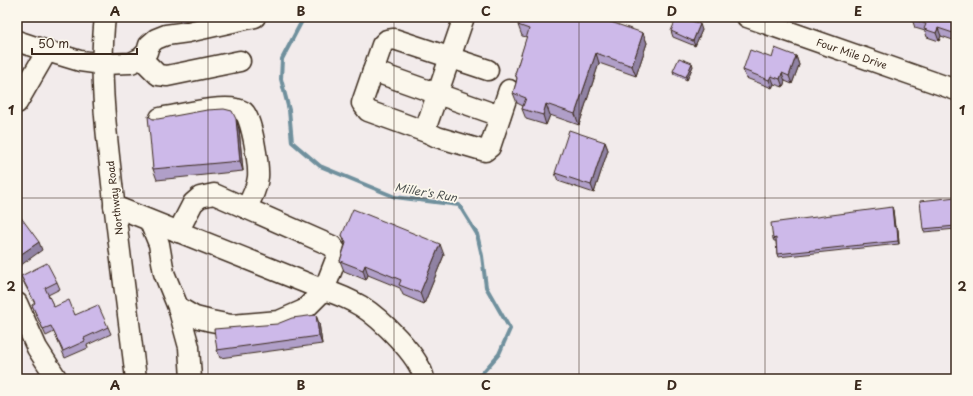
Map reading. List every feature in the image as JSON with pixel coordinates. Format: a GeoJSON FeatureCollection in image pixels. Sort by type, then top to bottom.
{"type":"FeatureCollection","features":[{"type":"Feature","properties":{"kind":"street","name":"Northway Road"},"geometry":{"type":"LineString","coordinates":[[105,17],[102,64],[103,108],[136,379]]}},
{"type":"Feature","properties":{"kind":"street"},"geometry":{"type":"LineString","coordinates":[[17,41],[80,61],[102,64],[131,62],[141,58],[147,52],[149,45],[156,39],[166,35],[188,32],[255,17]]}},
{"type":"Feature","properties":{"kind":"street"},"geometry":{"type":"LineString","coordinates":[[429,133],[426,127],[464,17]]}},
{"type":"Feature","properties":{"kind":"street","name":"Four Mile Drive"},"geometry":{"type":"LineString","coordinates":[[747,17],[956,90]]}},
{"type":"Feature","properties":{"kind":"street"},"geometry":{"type":"LineString","coordinates":[[488,70],[394,39],[387,40],[382,45],[362,103],[368,111],[437,137],[485,151],[490,147],[509,90]]}},
{"type":"Feature","properties":{"kind":"street"},"geometry":{"type":"LineString","coordinates":[[17,103],[47,50]]}},
{"type":"Feature","properties":{"kind":"street"},"geometry":{"type":"LineString","coordinates":[[141,58],[150,69],[158,75],[167,76],[240,61]]}},
{"type":"Feature","properties":{"kind":"street"},"geometry":{"type":"LineString","coordinates":[[373,72],[500,116]]}},
{"type":"Feature","properties":{"kind":"street"},"geometry":{"type":"LineString","coordinates":[[160,118],[222,108],[236,109],[244,112],[249,120],[254,143],[258,178],[254,193],[246,208]]}},
{"type":"Feature","properties":{"kind":"street"},"geometry":{"type":"LineString","coordinates":[[178,232],[193,204],[200,198],[214,194],[332,246],[338,254],[324,290],[304,310],[279,321],[231,325],[195,316],[178,307]]}},
{"type":"Feature","properties":{"kind":"street"},"geometry":{"type":"LineString","coordinates":[[114,206],[345,298],[361,306],[393,332],[423,372],[424,379]]}},
{"type":"Feature","properties":{"kind":"street"},"geometry":{"type":"LineString","coordinates":[[150,220],[158,244],[164,272],[178,307],[189,348],[191,379]]}},
{"type":"Feature","properties":{"kind":"street"},"geometry":{"type":"LineString","coordinates":[[17,303],[37,348],[57,379]]}},
{"type":"Feature","properties":{"kind":"building"},"geometry":{"type":"Polygon","coordinates":[[[521,17],[596,17],[643,33],[632,66],[596,53],[575,114],[546,104],[543,115],[522,109],[526,98],[513,93],[517,78],[515,74],[529,29],[518,25],[521,17]]]}},
{"type":"Feature","properties":{"kind":"building"},"geometry":{"type":"Polygon","coordinates":[[[677,17],[682,17],[700,24],[693,41],[671,31],[677,17]]]}},
{"type":"Feature","properties":{"kind":"building"},"geometry":{"type":"Polygon","coordinates":[[[913,17],[956,17],[956,34],[938,28],[936,33],[924,29],[926,24],[912,19],[913,17]]]}},
{"type":"Feature","properties":{"kind":"building"},"geometry":{"type":"Polygon","coordinates":[[[775,48],[796,56],[789,76],[782,73],[780,79],[771,76],[769,80],[743,70],[750,50],[772,58],[775,48]]]}},
{"type":"Feature","properties":{"kind":"building"},"geometry":{"type":"Polygon","coordinates":[[[679,58],[692,63],[686,77],[673,71],[679,58]]]}},
{"type":"Feature","properties":{"kind":"building"},"geometry":{"type":"Polygon","coordinates":[[[224,109],[232,111],[236,119],[240,161],[153,169],[148,116],[153,119],[158,119],[207,110],[224,109]]]}},
{"type":"Feature","properties":{"kind":"building"},"geometry":{"type":"Polygon","coordinates":[[[569,130],[605,142],[591,185],[555,173],[569,130]]]}},
{"type":"Feature","properties":{"kind":"building"},"geometry":{"type":"Polygon","coordinates":[[[956,197],[956,226],[923,229],[920,201],[956,197]]]}},
{"type":"Feature","properties":{"kind":"building"},"geometry":{"type":"Polygon","coordinates":[[[892,207],[894,227],[897,227],[898,241],[777,254],[776,238],[773,239],[771,223],[892,207]]]}},
{"type":"Feature","properties":{"kind":"building"},"geometry":{"type":"Polygon","coordinates":[[[353,209],[440,244],[420,293],[399,285],[401,280],[365,265],[363,270],[340,261],[346,243],[342,235],[353,209]]]}},
{"type":"Feature","properties":{"kind":"building"},"geometry":{"type":"Polygon","coordinates":[[[17,212],[39,242],[17,257],[17,212]]]}},
{"type":"Feature","properties":{"kind":"building"},"geometry":{"type":"Polygon","coordinates":[[[47,263],[57,282],[45,288],[54,307],[69,300],[75,315],[98,305],[108,327],[84,338],[85,341],[63,351],[51,326],[43,329],[32,305],[35,303],[21,276],[47,263]]]}},
{"type":"Feature","properties":{"kind":"building"},"geometry":{"type":"Polygon","coordinates":[[[316,315],[319,336],[217,350],[214,329],[277,324],[292,318],[316,315]]]}},
{"type":"Feature","properties":{"kind":"waterway","name":"Miller's Run"},"geometry":{"type":"LineString","coordinates":[[304,17],[282,59],[281,79],[289,110],[292,142],[320,166],[395,197],[459,205],[477,234],[482,256],[486,287],[510,329],[499,354],[477,379]]}}]}
